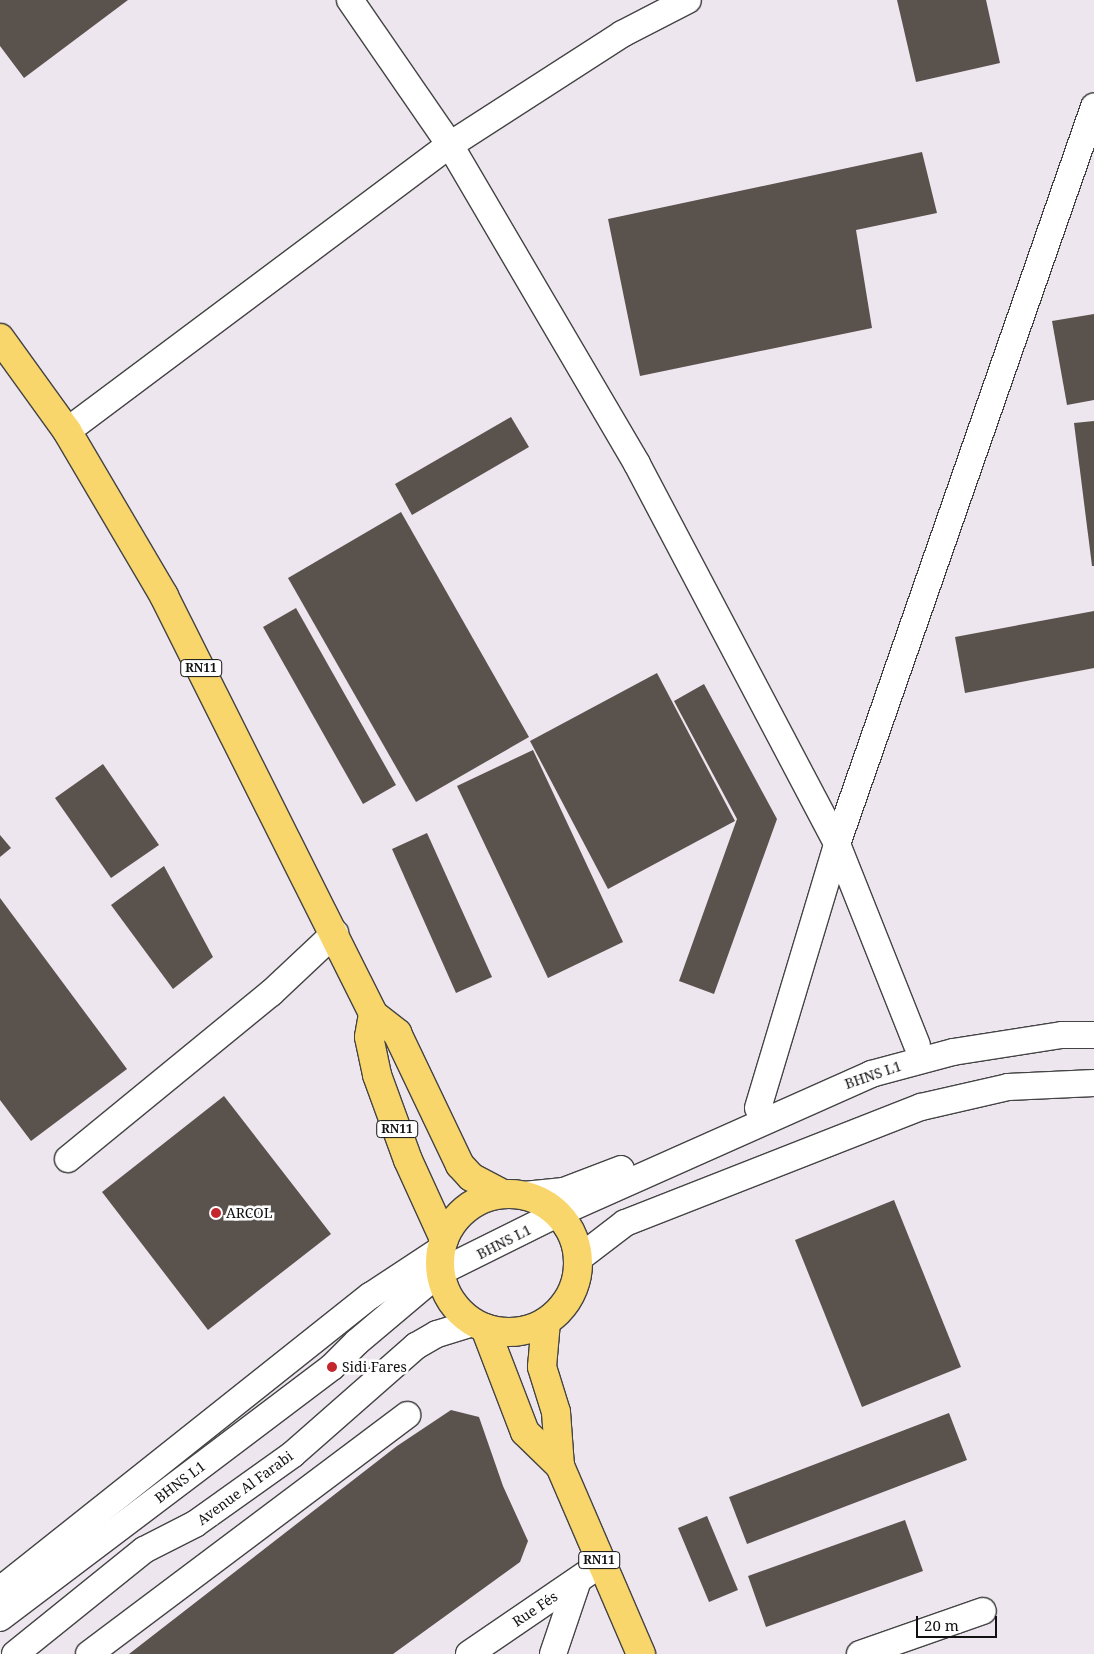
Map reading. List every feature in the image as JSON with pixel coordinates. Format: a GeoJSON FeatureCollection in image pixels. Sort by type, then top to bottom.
{"type":"FeatureCollection","features":[{"type":"Feature","properties":{"kind":"main road","name":"RN11"},"geometry":{"type":"LineString","coordinates":[[0,338],[67,431],[164,596],[335,933],[373,1014],[397,1033],[460,1165],[471,1178],[514,1194],[560,1218]]}},
{"type":"Feature","properties":{"kind":"main road","name":"RN11"},"geometry":{"type":"LineString","coordinates":[[373,1014],[369,1037],[377,1075],[408,1160],[457,1309],[480,1326],[525,1432],[560,1466]]}},
{"type":"Feature","properties":{"kind":"main road"},"geometry":{"type":"LineString","coordinates":[[442,1262],[463,1211],[481,1199],[514,1194]]}},
{"type":"Feature","properties":{"kind":"main road"},"geometry":{"type":"LineString","coordinates":[[480,1326],[502,1332],[525,1331],[546,1322],[562,1307],[572,1292],[578,1259],[572,1234],[560,1218]]}},
{"type":"Feature","properties":{"kind":"main road","name":"RN11"},"geometry":{"type":"LineString","coordinates":[[546,1322],[542,1367],[556,1412],[560,1466],[641,1654]]}},
{"type":"Feature","properties":{"kind":"street"},"geometry":{"type":"LineString","coordinates":[[350,0],[450,146],[637,464],[836,844],[917,1045]]}},
{"type":"Feature","properties":{"kind":"street"},"geometry":{"type":"LineString","coordinates":[[67,431],[450,146],[622,34],[688,0]]}},
{"type":"Feature","properties":{"kind":"street"},"geometry":{"type":"LineString","coordinates":[[758,1108],[836,844],[1094,107]]}},
{"type":"Feature","properties":{"kind":"street"},"geometry":{"type":"LineString","coordinates":[[68,1159],[270,993],[335,933]]}},
{"type":"Feature","properties":{"kind":"street"},"geometry":{"type":"LineString","coordinates":[[514,1194],[564,1191],[843,1070],[917,1045],[986,1028],[1094,1022]]}},
{"type":"Feature","properties":{"kind":"street","name":"BHNS L1"},"geometry":{"type":"LineString","coordinates":[[560,1218],[871,1074],[953,1052],[1062,1035],[1094,1035]]}},
{"type":"Feature","properties":{"kind":"street","name":"BHNS L1"},"geometry":{"type":"LineString","coordinates":[[0,1618],[332,1367],[442,1262],[560,1218],[836,1095],[926,1065],[987,1052],[1094,1041]]}},
{"type":"Feature","properties":{"kind":"street"},"geometry":{"type":"LineString","coordinates":[[578,1259],[625,1223],[921,1107],[1008,1086],[1094,1083]]}},
{"type":"Feature","properties":{"kind":"street"},"geometry":{"type":"LineString","coordinates":[[0,1590],[370,1296],[442,1262]]}},
{"type":"Feature","properties":{"kind":"street","name":"BHNS L1"},"geometry":{"type":"LineString","coordinates":[[0,1627],[315,1390],[442,1262]]}},
{"type":"Feature","properties":{"kind":"street","name":"Avenue Al Farabi"},"geometry":{"type":"LineString","coordinates":[[15,1654],[144,1550],[195,1524],[293,1454],[416,1346],[437,1334],[480,1326]]}},
{"type":"Feature","properties":{"kind":"street"},"geometry":{"type":"LineString","coordinates":[[90,1654],[407,1415]]}},
{"type":"Feature","properties":{"kind":"street"},"geometry":{"type":"LineString","coordinates":[[195,1524],[219,1556]]}},
{"type":"Feature","properties":{"kind":"street","name":"Rue Fés"},"geometry":{"type":"LineString","coordinates":[[469,1654],[601,1564]]}},
{"type":"Feature","properties":{"kind":"street"},"geometry":{"type":"LineString","coordinates":[[553,1654],[578,1580]]}},
{"type":"Feature","properties":{"kind":"street"},"geometry":{"type":"LineString","coordinates":[[535,1654],[555,1595]]}},
{"type":"Feature","properties":{"kind":"street"},"geometry":{"type":"LineString","coordinates":[[860,1654],[983,1611]]}},
{"type":"Feature","properties":{"kind":"shaded area"},"geometry":{"type":"Polygon","coordinates":[[[0,0],[1094,0],[1094,1654],[0,1654],[0,0]]]}},
{"type":"Feature","properties":{"kind":"building"},"geometry":{"type":"Polygon","coordinates":[[[0,0],[128,0],[24,78],[0,46],[0,0]]]}},
{"type":"Feature","properties":{"kind":"building"},"geometry":{"type":"Polygon","coordinates":[[[897,0],[986,0],[1000,63],[916,82],[897,0]]]}},
{"type":"Feature","properties":{"kind":"building"},"geometry":{"type":"Polygon","coordinates":[[[922,152],[937,213],[856,230],[872,328],[640,376],[608,219],[922,152]]]}},
{"type":"Feature","properties":{"kind":"building"},"geometry":{"type":"Polygon","coordinates":[[[1094,314],[1094,400],[1067,405],[1052,321],[1094,314]]]}},
{"type":"Feature","properties":{"kind":"building"},"geometry":{"type":"Polygon","coordinates":[[[511,417],[529,447],[412,515],[395,484],[511,417]]]}},
{"type":"Feature","properties":{"kind":"building"},"geometry":{"type":"Polygon","coordinates":[[[1094,421],[1094,566],[1092,566],[1074,423],[1094,421]]]}},
{"type":"Feature","properties":{"kind":"building"},"geometry":{"type":"Polygon","coordinates":[[[401,512],[529,737],[416,802],[288,578],[401,512]]]}},
{"type":"Feature","properties":{"kind":"building"},"geometry":{"type":"Polygon","coordinates":[[[296,608],[396,785],[363,804],[263,627],[296,608]]]}},
{"type":"Feature","properties":{"kind":"building"},"geometry":{"type":"Polygon","coordinates":[[[1094,611],[1094,668],[965,693],[955,637],[1094,611]]]}},
{"type":"Feature","properties":{"kind":"building"},"geometry":{"type":"Polygon","coordinates":[[[657,673],[735,821],[608,889],[530,741],[657,673]]]}},
{"type":"Feature","properties":{"kind":"building"},"geometry":{"type":"Polygon","coordinates":[[[704,684],[777,819],[714,994],[679,981],[737,819],[674,701],[704,684]]]}},
{"type":"Feature","properties":{"kind":"building"},"geometry":{"type":"Polygon","coordinates":[[[533,750],[623,942],[548,978],[457,786],[533,750]]]}},
{"type":"Feature","properties":{"kind":"building"},"geometry":{"type":"Polygon","coordinates":[[[103,764],[159,845],[111,878],[55,798],[103,764]]]}},
{"type":"Feature","properties":{"kind":"building"},"geometry":{"type":"Polygon","coordinates":[[[427,833],[492,977],[456,993],[392,849],[427,833]]]}},
{"type":"Feature","properties":{"kind":"building"},"geometry":{"type":"Polygon","coordinates":[[[0,835],[11,848],[0,857],[0,835]]]}},
{"type":"Feature","properties":{"kind":"building"},"geometry":{"type":"Polygon","coordinates":[[[164,866],[213,957],[173,989],[111,905],[164,866]]]}},
{"type":"Feature","properties":{"kind":"building"},"geometry":{"type":"Polygon","coordinates":[[[0,898],[127,1069],[31,1141],[0,1100],[0,898]]]}},
{"type":"Feature","properties":{"kind":"building","name":"ARCOL"},"geometry":{"type":"Polygon","coordinates":[[[224,1096],[331,1234],[208,1330],[102,1192],[224,1096]]]}},
{"type":"Feature","properties":{"kind":"building"},"geometry":{"type":"Polygon","coordinates":[[[894,1200],[961,1367],[862,1407],[795,1240],[894,1200]]]}},
{"type":"Feature","properties":{"kind":"building"},"geometry":{"type":"Polygon","coordinates":[[[451,1410],[479,1417],[503,1486],[528,1541],[520,1562],[393,1654],[129,1654],[397,1446],[451,1410]]]}},
{"type":"Feature","properties":{"kind":"building"},"geometry":{"type":"Polygon","coordinates":[[[949,1413],[967,1460],[747,1544],[729,1497],[949,1413]]]}},
{"type":"Feature","properties":{"kind":"building"},"geometry":{"type":"Polygon","coordinates":[[[707,1516],[738,1590],[709,1602],[678,1528],[707,1516]]]}},
{"type":"Feature","properties":{"kind":"building"},"geometry":{"type":"Polygon","coordinates":[[[905,1520],[923,1571],[766,1627],[748,1576],[905,1520]]]}},
{"type":"Feature","properties":{"kind":"place","name":"ARCOL"},"geometry":{"type":"Point","coordinates":[216,1213]}},
{"type":"Feature","properties":{"kind":"place","name":"Sidi Fares"},"geometry":{"type":"Point","coordinates":[332,1367]}}]}
